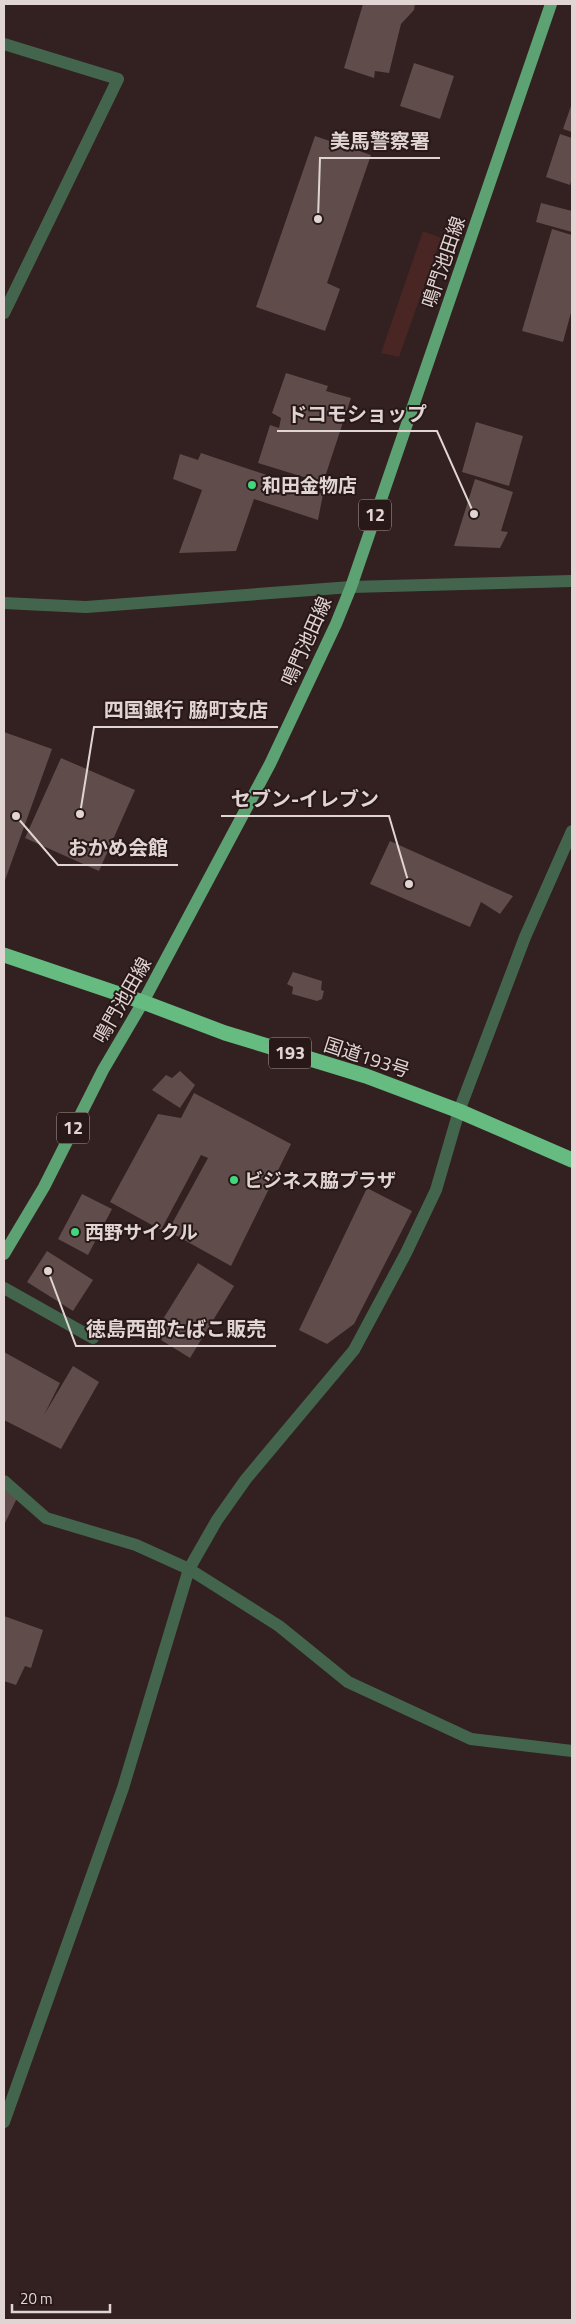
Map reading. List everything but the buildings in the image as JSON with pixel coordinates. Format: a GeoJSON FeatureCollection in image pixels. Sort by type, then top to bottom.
{"type":"FeatureCollection","features":[{"type":"Feature","properties":{"kind":"highway","name":"国道193号"},"geometry":{"type":"LineString","coordinates":[[4,955],[143,1002],[225,1033],[366,1076],[459,1110],[572,1160]]}},
{"type":"Feature","properties":{"kind":"main road","name":"鳴門池田線"},"geometry":{"type":"LineString","coordinates":[[4,1254],[44,1187],[103,1070],[143,1002],[270,764],[336,624],[351,587],[551,4]]}},
{"type":"Feature","properties":{"kind":"street"},"geometry":{"type":"LineString","coordinates":[[4,44],[118,78],[4,313]]}},
{"type":"Feature","properties":{"kind":"street"},"geometry":{"type":"LineString","coordinates":[[4,602],[86,606],[351,587],[572,581]]}},
{"type":"Feature","properties":{"kind":"street"},"geometry":{"type":"LineString","coordinates":[[4,2122],[123,1788],[189,1569],[217,1520],[246,1479],[354,1350],[406,1253],[436,1190],[459,1110],[525,937],[572,831]]}},
{"type":"Feature","properties":{"kind":"street"},"geometry":{"type":"LineString","coordinates":[[4,1288],[93,1338]]}},
{"type":"Feature","properties":{"kind":"street"},"geometry":{"type":"LineString","coordinates":[[4,1481],[46,1518],[136,1545],[189,1569],[279,1626],[348,1682],[471,1739],[572,1751]]}},
{"type":"Feature","properties":{"kind":"shaded area"},"geometry":{"type":"Polygon","coordinates":[[[423,231],[441,238],[399,357],[381,353],[423,231]]]}},
{"type":"Feature","properties":{"kind":"place","name":"美馬警察署"},"geometry":{"type":"Point","coordinates":[318,219]}},
{"type":"Feature","properties":{"kind":"place","name":"和田金物店"},"geometry":{"type":"Point","coordinates":[252,485]}},
{"type":"Feature","properties":{"kind":"place","name":"ドコモショップ"},"geometry":{"type":"Point","coordinates":[474,514]}},
{"type":"Feature","properties":{"kind":"place","name":"四国銀行 脇町支店"},"geometry":{"type":"Point","coordinates":[80,814]}},
{"type":"Feature","properties":{"kind":"place","name":"おかめ会館"},"geometry":{"type":"Point","coordinates":[16,816]}},
{"type":"Feature","properties":{"kind":"place","name":"セブン-イレブン"},"geometry":{"type":"Point","coordinates":[409,884]}},
{"type":"Feature","properties":{"kind":"place","name":"ビジネス脇プラザ"},"geometry":{"type":"Point","coordinates":[234,1180]}},
{"type":"Feature","properties":{"kind":"place","name":"西野サイクル"},"geometry":{"type":"Point","coordinates":[75,1232]}},
{"type":"Feature","properties":{"kind":"place","name":"徳島西部たばこ販売"},"geometry":{"type":"Point","coordinates":[48,1271]}}]}
